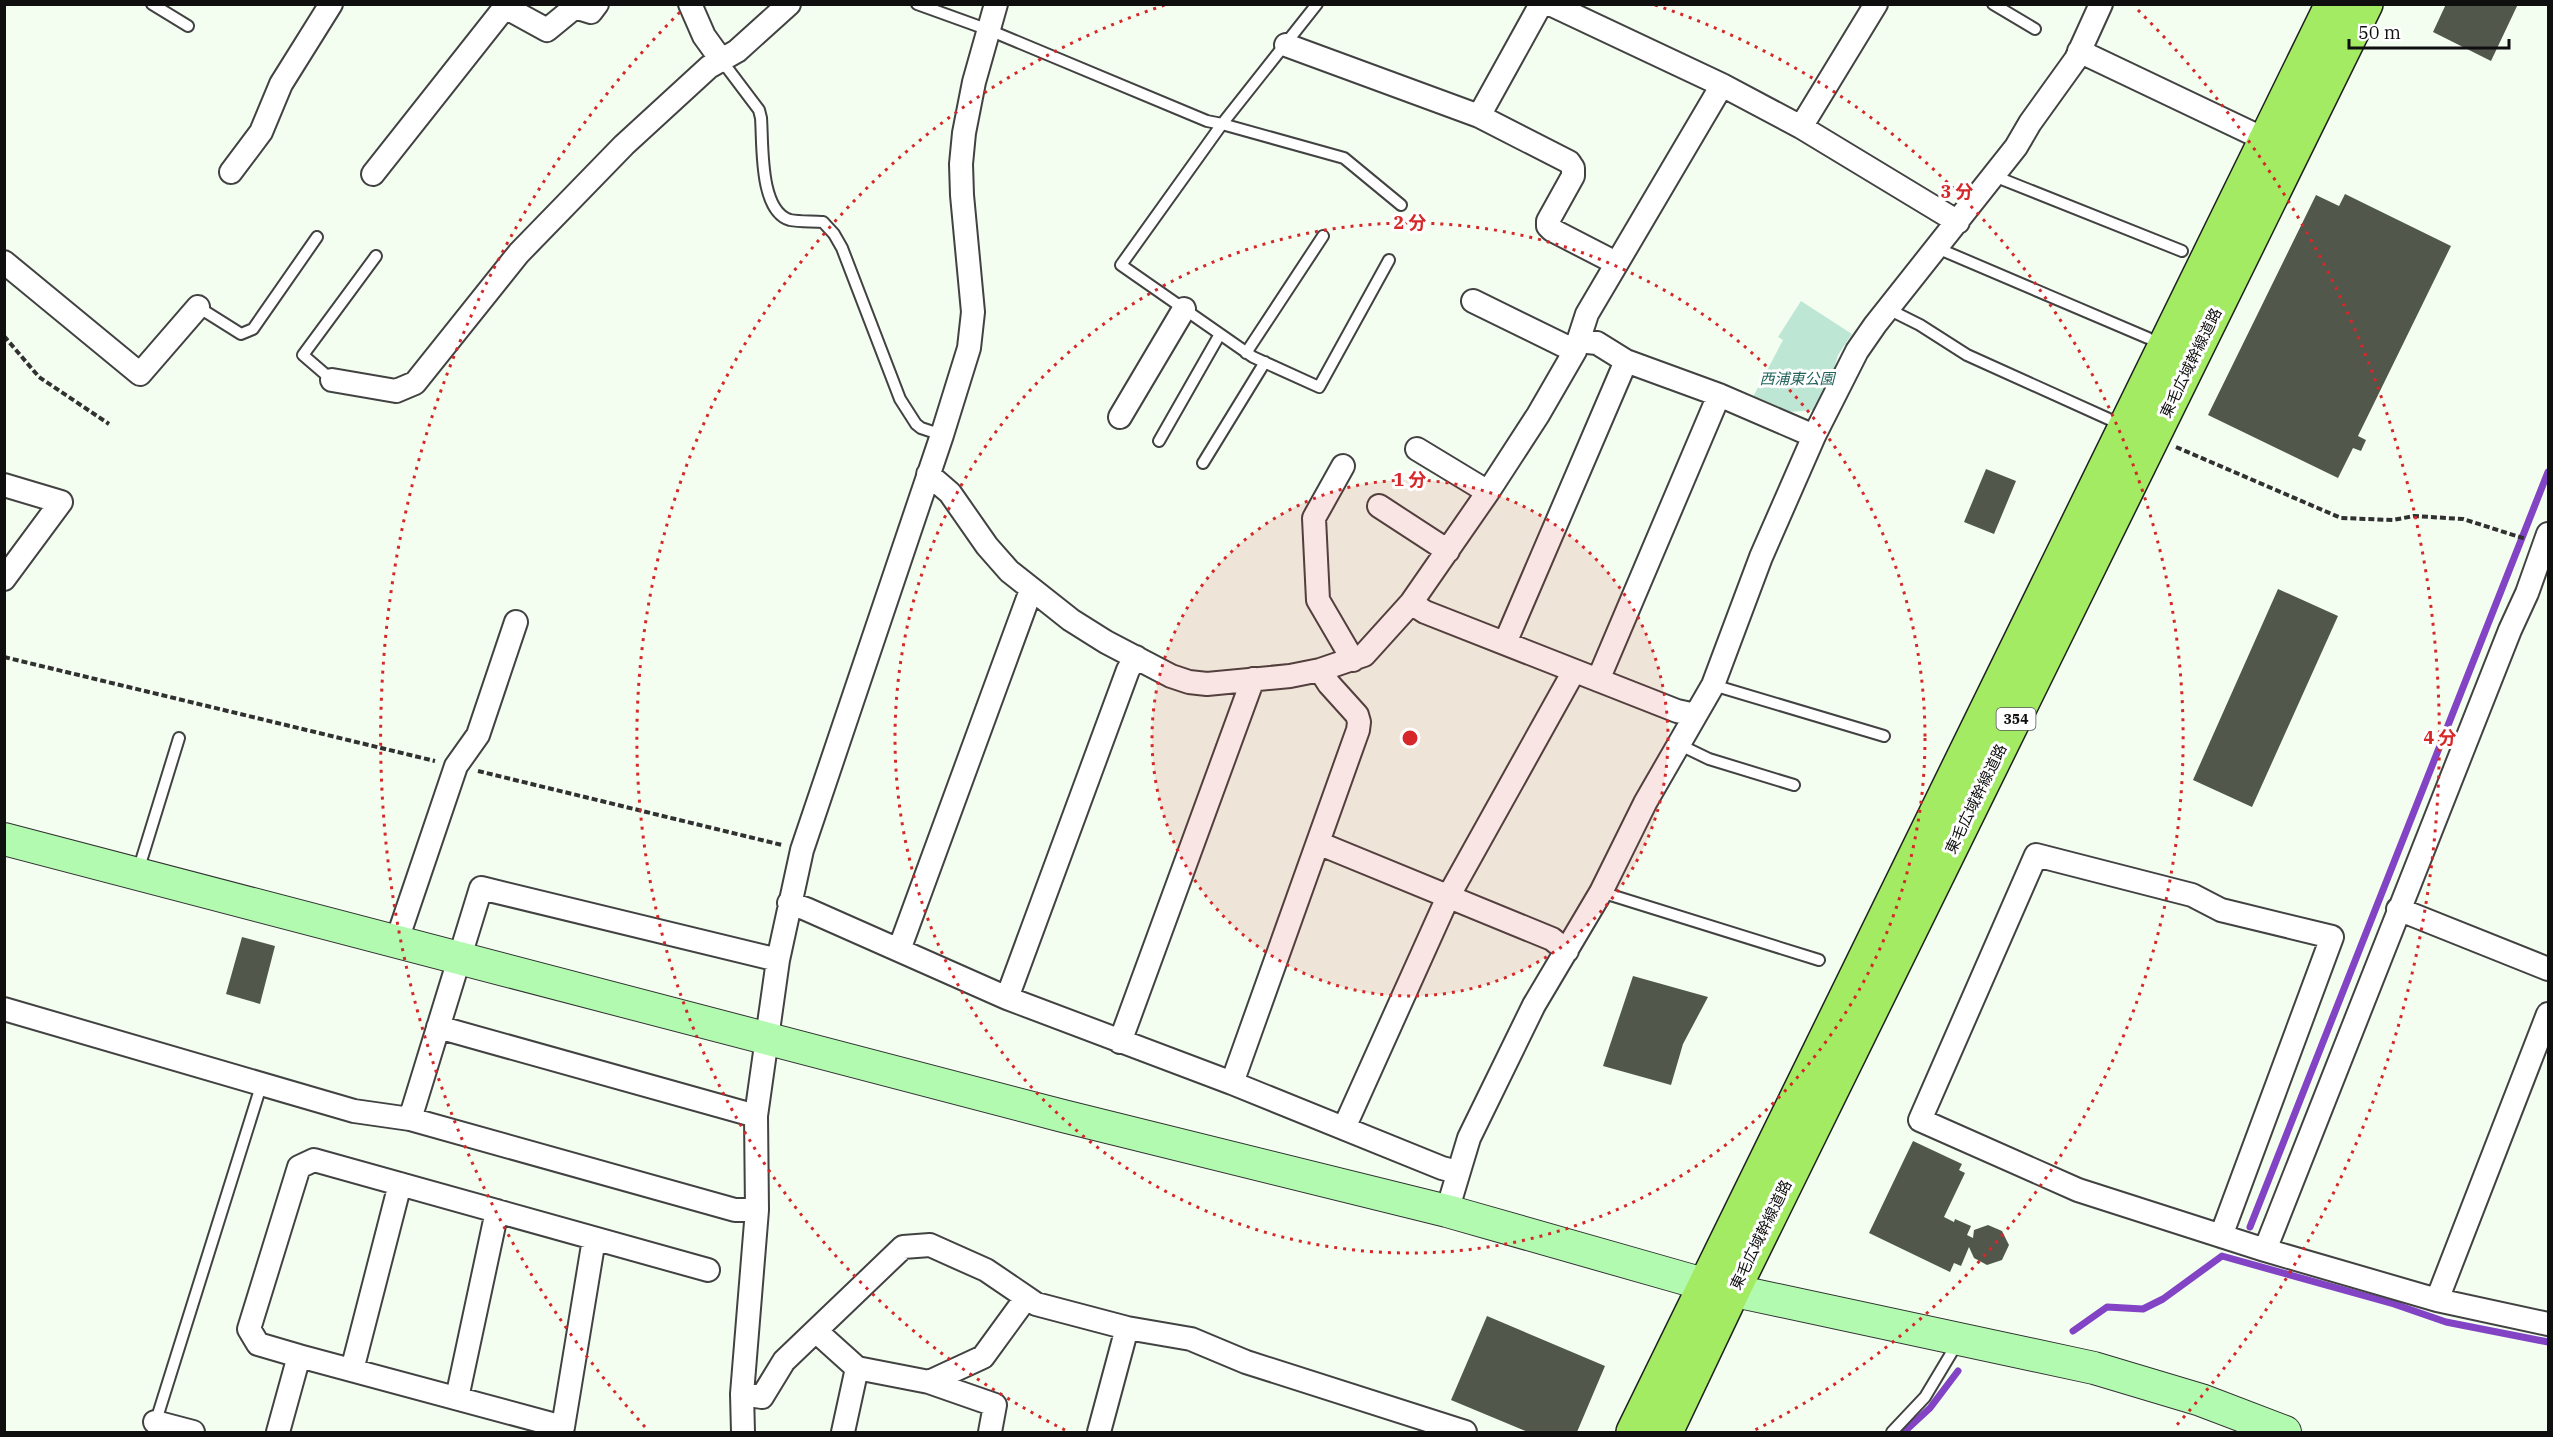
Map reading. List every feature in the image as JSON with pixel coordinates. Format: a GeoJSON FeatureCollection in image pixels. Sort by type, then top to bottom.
{"type":"FeatureCollection","features":[{"type":"Feature","properties":{"kind":"highway","name":"東毛広域幹線道路"},"geometry":{"type":"LineString","coordinates":[[2140,432],[2266,140],[2332,4]]}},
{"type":"Feature","properties":{"kind":"highway","name":"東毛広域幹線道路"},"geometry":{"type":"LineString","coordinates":[[1633,1432],[1720,1288],[2140,432],[2366,4]]}},
{"type":"Feature","properties":{"kind":"highway","name":"東毛広域幹線道路"},"geometry":{"type":"LineString","coordinates":[[1665,1432],[1720,1288]]}},
{"type":"Feature","properties":{"kind":"street"},"geometry":{"type":"LineString","coordinates":[[231,172],[261,132],[281,84],[331,4]]}},
{"type":"Feature","properties":{"kind":"street"},"geometry":{"type":"LineString","coordinates":[[373,174],[505,7],[547,30],[575,7],[591,12],[597,4]]}},
{"type":"Feature","properties":{"kind":"street"},"geometry":{"type":"LineString","coordinates":[[690,4],[704,36],[722,61]]}},
{"type":"Feature","properties":{"kind":"street"},"geometry":{"type":"LineString","coordinates":[[332,380],[396,391],[415,383],[519,252],[624,145],[709,68],[737,51],[789,4]]}},
{"type":"Feature","properties":{"kind":"street"},"geometry":{"type":"LineString","coordinates":[[743,1432],[742,1394],[757,1210],[756,1116],[778,960],[802,850],[942,435],[969,348],[972,321],[961,164],[964,133],[974,82],[996,4]]}},
{"type":"Feature","properties":{"kind":"street"},"geometry":{"type":"LineString","coordinates":[[1479,116],[1541,4]]}},
{"type":"Feature","properties":{"kind":"street"},"geometry":{"type":"LineString","coordinates":[[1550,4],[1585,12],[1801,126],[1958,222]]}},
{"type":"Feature","properties":{"kind":"street"},"geometry":{"type":"LineString","coordinates":[[1801,126],[1876,4]]}},
{"type":"Feature","properties":{"kind":"street"},"geometry":{"type":"LineString","coordinates":[[1447,1211],[1469,1138],[1534,1005],[1601,892],[1645,803],[1713,685],[1761,557],[1814,436],[1857,351],[2016,147],[2079,51],[2101,4]]}},
{"type":"Feature","properties":{"kind":"street"},"geometry":{"type":"LineString","coordinates":[[1286,45],[1479,116],[1569,162],[1573,168],[1573,176],[1548,221],[1548,226],[1616,263]]}},
{"type":"Feature","properties":{"kind":"street"},"geometry":{"type":"LineString","coordinates":[[2079,51],[2266,140]]}},
{"type":"Feature","properties":{"kind":"street"},"geometry":{"type":"LineString","coordinates":[[928,474],[950,493],[987,546],[1009,571],[1031,590],[1071,620],[1106,642],[1171,676],[1189,682],[1206,684],[1290,676],[1320,670],[1364,655],[1411,603],[1488,492],[1577,346],[1587,314],[1722,84]]}},
{"type":"Feature","properties":{"kind":"street"},"geometry":{"type":"LineString","coordinates":[[4,262],[140,374],[198,307]]}},
{"type":"Feature","properties":{"kind":"street"},"geometry":{"type":"LineString","coordinates":[[1473,301],[1577,346],[1597,343],[1626,361],[1719,395],[1814,436]]}},
{"type":"Feature","properties":{"kind":"street"},"geometry":{"type":"LineString","coordinates":[[1120,417],[1184,309]]}},
{"type":"Feature","properties":{"kind":"street"},"geometry":{"type":"LineString","coordinates":[[1505,643],[1626,361]]}},
{"type":"Feature","properties":{"kind":"street"},"geometry":{"type":"LineString","coordinates":[[1598,680],[1719,395]]}},
{"type":"Feature","properties":{"kind":"street"},"geometry":{"type":"LineString","coordinates":[[1417,448],[1488,492]]}},
{"type":"Feature","properties":{"kind":"street"},"geometry":{"type":"LineString","coordinates":[[1343,466],[1314,518],[1317,588],[1318,600],[1353,660]]}},
{"type":"Feature","properties":{"kind":"street"},"geometry":{"type":"LineString","coordinates":[[4,485],[62,502],[4,579]]}},
{"type":"Feature","properties":{"kind":"street"},"geometry":{"type":"LineString","coordinates":[[1379,506],[1448,551]]}},
{"type":"Feature","properties":{"kind":"street"},"geometry":{"type":"LineString","coordinates":[[2265,1250],[2398,909],[2527,593],[2546,539]]}},
{"type":"Feature","properties":{"kind":"street"},"geometry":{"type":"LineString","coordinates":[[899,950],[1031,590]]}},
{"type":"Feature","properties":{"kind":"street"},"geometry":{"type":"LineString","coordinates":[[1411,603],[1425,612],[1677,711],[1695,716]]}},
{"type":"Feature","properties":{"kind":"street"},"geometry":{"type":"LineString","coordinates":[[397,940],[456,766],[478,735],[516,622]]}},
{"type":"Feature","properties":{"kind":"street"},"geometry":{"type":"LineString","coordinates":[[1007,998],[1128,670],[1136,657]]}},
{"type":"Feature","properties":{"kind":"street"},"geometry":{"type":"LineString","coordinates":[[1232,1083],[1348,762],[1359,722],[1357,715],[1336,694],[1320,670]]}},
{"type":"Feature","properties":{"kind":"street"},"geometry":{"type":"LineString","coordinates":[[1344,1128],[1448,897],[1574,671]]}},
{"type":"Feature","properties":{"kind":"street"},"geometry":{"type":"LineString","coordinates":[[1120,1042],[1253,679]]}},
{"type":"Feature","properties":{"kind":"street"},"geometry":{"type":"LineString","coordinates":[[4,839],[1063,1116],[1447,1211],[1720,1288],[2094,1368],[2201,1400],[2285,1432]]}},
{"type":"Feature","properties":{"kind":"street"},"geometry":{"type":"LineString","coordinates":[[1318,843],[1552,939],[1567,951]]}},
{"type":"Feature","properties":{"kind":"street"},"geometry":{"type":"LineString","coordinates":[[2221,1236],[2332,937],[2221,910],[2192,895],[2036,855],[1920,1120],[2078,1190],[2221,1236],[2265,1250],[2438,1300],[2548,1324]]}},
{"type":"Feature","properties":{"kind":"street"},"geometry":{"type":"LineString","coordinates":[[410,1119],[481,888],[778,960]]}},
{"type":"Feature","properties":{"kind":"street"},"geometry":{"type":"LineString","coordinates":[[789,903],[1007,998],[1232,1083],[1457,1172]]}},
{"type":"Feature","properties":{"kind":"street"},"geometry":{"type":"LineString","coordinates":[[2398,909],[2548,969]]}},
{"type":"Feature","properties":{"kind":"street"},"geometry":{"type":"LineString","coordinates":[[4,1009],[261,1086],[354,1111],[410,1119],[735,1210],[757,1210]]}},
{"type":"Feature","properties":{"kind":"street"},"geometry":{"type":"LineString","coordinates":[[2438,1300],[2548,1014]]}},
{"type":"Feature","properties":{"kind":"street"},"geometry":{"type":"LineString","coordinates":[[438,1027],[756,1116]]}},
{"type":"Feature","properties":{"kind":"street"},"geometry":{"type":"LineString","coordinates":[[594,1239],[563,1427],[258,1344],[249,1329],[299,1167],[314,1160],[708,1270]]}},
{"type":"Feature","properties":{"kind":"street"},"geometry":{"type":"LineString","coordinates":[[352,1370],[400,1184]]}},
{"type":"Feature","properties":{"kind":"street"},"geometry":{"type":"LineString","coordinates":[[457,1398],[497,1211]]}},
{"type":"Feature","properties":{"kind":"street"},"geometry":{"type":"LineString","coordinates":[[742,1394],[762,1397],[784,1361],[817,1332],[903,1247],[930,1245],[986,1270],[1036,1304],[1127,1328],[1191,1339],[1411,1424],[1465,1432]]}},
{"type":"Feature","properties":{"kind":"street"},"geometry":{"type":"LineString","coordinates":[[929,1382],[983,1358],[1026,1298]]}},
{"type":"Feature","properties":{"kind":"street"},"geometry":{"type":"LineString","coordinates":[[1099,1432],[1127,1328]]}},
{"type":"Feature","properties":{"kind":"street"},"geometry":{"type":"LineString","coordinates":[[817,1332],[857,1368],[929,1382],[995,1405],[990,1432]]}},
{"type":"Feature","properties":{"kind":"street"},"geometry":{"type":"LineString","coordinates":[[278,1432],[299,1356]]}},
{"type":"Feature","properties":{"kind":"street"},"geometry":{"type":"LineString","coordinates":[[843,1432],[857,1368]]}},
{"type":"Feature","properties":{"kind":"street"},"geometry":{"type":"LineString","coordinates":[[154,1427],[193,1432]]}},
{"type":"Feature","properties":{"kind":"lane"},"geometry":{"type":"LineString","coordinates":[[152,4],[188,26]]}},
{"type":"Feature","properties":{"kind":"lane"},"geometry":{"type":"LineString","coordinates":[[917,4],[988,30],[1207,121],[1344,158],[1401,206]]}},
{"type":"Feature","properties":{"kind":"lane"},"geometry":{"type":"LineString","coordinates":[[1317,4],[1222,124],[1121,265],[1246,352],[1319,387],[1389,260]]}},
{"type":"Feature","properties":{"kind":"lane"},"geometry":{"type":"LineString","coordinates":[[1993,4],[2035,29]]}},
{"type":"Feature","properties":{"kind":"lane"},"geometry":{"type":"LineString","coordinates":[[722,61],[759,110],[762,118],[766,191],[780,214],[790,220],[823,222],[834,234],[842,248],[900,399],[916,424],[942,435]]}},
{"type":"Feature","properties":{"kind":"lane"},"geometry":{"type":"LineString","coordinates":[[1994,176],[2182,251]]}},
{"type":"Feature","properties":{"kind":"lane"},"geometry":{"type":"LineString","coordinates":[[1246,352],[1323,236]]}},
{"type":"Feature","properties":{"kind":"lane"},"geometry":{"type":"LineString","coordinates":[[198,307],[241,334],[253,329],[317,237]]}},
{"type":"Feature","properties":{"kind":"lane"},"geometry":{"type":"LineString","coordinates":[[1937,248],[2148,338]]}},
{"type":"Feature","properties":{"kind":"lane"},"geometry":{"type":"LineString","coordinates":[[332,380],[303,355],[376,256]]}},
{"type":"Feature","properties":{"kind":"lane"},"geometry":{"type":"LineString","coordinates":[[1888,309],[1920,325],[1967,355],[2140,432]]}},
{"type":"Feature","properties":{"kind":"lane"},"geometry":{"type":"LineString","coordinates":[[1159,441],[1220,334]]}},
{"type":"Feature","properties":{"kind":"lane"},"geometry":{"type":"LineString","coordinates":[[1203,463],[1265,362]]}},
{"type":"Feature","properties":{"kind":"lane"},"geometry":{"type":"LineString","coordinates":[[1713,685],[1884,736]]}},
{"type":"Feature","properties":{"kind":"lane"},"geometry":{"type":"LineString","coordinates":[[137,874],[179,738]]}},
{"type":"Feature","properties":{"kind":"lane"},"geometry":{"type":"LineString","coordinates":[[1678,744],[1709,759],[1794,785]]}},
{"type":"Feature","properties":{"kind":"lane"},"geometry":{"type":"LineString","coordinates":[[1601,892],[1820,960]]}},
{"type":"Feature","properties":{"kind":"lane"},"geometry":{"type":"LineString","coordinates":[[154,1427],[261,1086]]}},
{"type":"Feature","properties":{"kind":"lane"},"geometry":{"type":"LineString","coordinates":[[1892,1432],[1925,1397],[1960,1339]]}},
{"type":"Feature","properties":{"kind":"path"},"geometry":{"type":"LineString","coordinates":[[4,336],[39,377],[109,424]]}},
{"type":"Feature","properties":{"kind":"path"},"geometry":{"type":"LineString","coordinates":[[2140,432],[2342,518],[2393,520],[2414,516],[2463,519],[2546,539]]}},
{"type":"Feature","properties":{"kind":"path"},"geometry":{"type":"LineString","coordinates":[[4,657],[802,850]]}},
{"type":"Feature","properties":{"kind":"green space","name":"西浦東公園"},"geometry":{"type":"Polygon","coordinates":[[[1801,301],[1852,334],[1838,355],[1828,388],[1816,410],[1788,412],[1753,397],[1783,340],[1778,337],[1801,301]]]}},
{"type":"Feature","properties":{"kind":"building"},"geometry":{"type":"Polygon","coordinates":[[[2446,4],[2518,4],[2491,61],[2433,32],[2446,4]]]}},
{"type":"Feature","properties":{"kind":"building"},"geometry":{"type":"Polygon","coordinates":[[[2345,194],[2451,246],[2358,436],[2366,440],[2361,451],[2353,448],[2338,478],[2208,415],[2316,195],[2339,206],[2345,194]]]}},
{"type":"Feature","properties":{"kind":"building"},"geometry":{"type":"Polygon","coordinates":[[[1986,469],[2016,481],[1994,534],[1964,522],[1986,469]]]}},
{"type":"Feature","properties":{"kind":"building"},"geometry":{"type":"Polygon","coordinates":[[[2278,589],[2338,616],[2252,807],[2193,780],[2278,589]]]}},
{"type":"Feature","properties":{"kind":"building"},"geometry":{"type":"Polygon","coordinates":[[[242,937],[275,946],[260,1004],[226,994],[242,937]]]}},
{"type":"Feature","properties":{"kind":"building"},"geometry":{"type":"Polygon","coordinates":[[[1633,976],[1708,997],[1683,1044],[1671,1085],[1603,1066],[1633,976]]]}},
{"type":"Feature","properties":{"kind":"building"},"geometry":{"type":"Polygon","coordinates":[[[1913,1141],[1962,1164],[1959,1170],[1965,1173],[1944,1217],[1971,1226],[1967,1235],[1973,1238],[1974,1230],[1988,1225],[2002,1231],[2009,1245],[2002,1260],[1987,1265],[1974,1258],[1969,1247],[1961,1266],[1954,1263],[1950,1272],[1869,1233],[1913,1141]]]}},
{"type":"Feature","properties":{"kind":"building"},"geometry":{"type":"Polygon","coordinates":[[[1487,1316],[1605,1366],[1577,1432],[1528,1432],[1451,1400],[1487,1316]]]}},
{"type":"Feature","properties":{"kind":"waterway"},"geometry":{"type":"LineString","coordinates":[[2250,1227],[2548,472]]}},
{"type":"Feature","properties":{"kind":"waterway"},"geometry":{"type":"LineString","coordinates":[[2073,1331],[2107,1307],[2143,1309],[2163,1299],[2222,1256],[2394,1304],[2446,1322],[2548,1342]]}},
{"type":"Feature","properties":{"kind":"waterway"},"geometry":{"type":"LineString","coordinates":[[1904,1432],[1930,1408],[1958,1371]]}}]}
